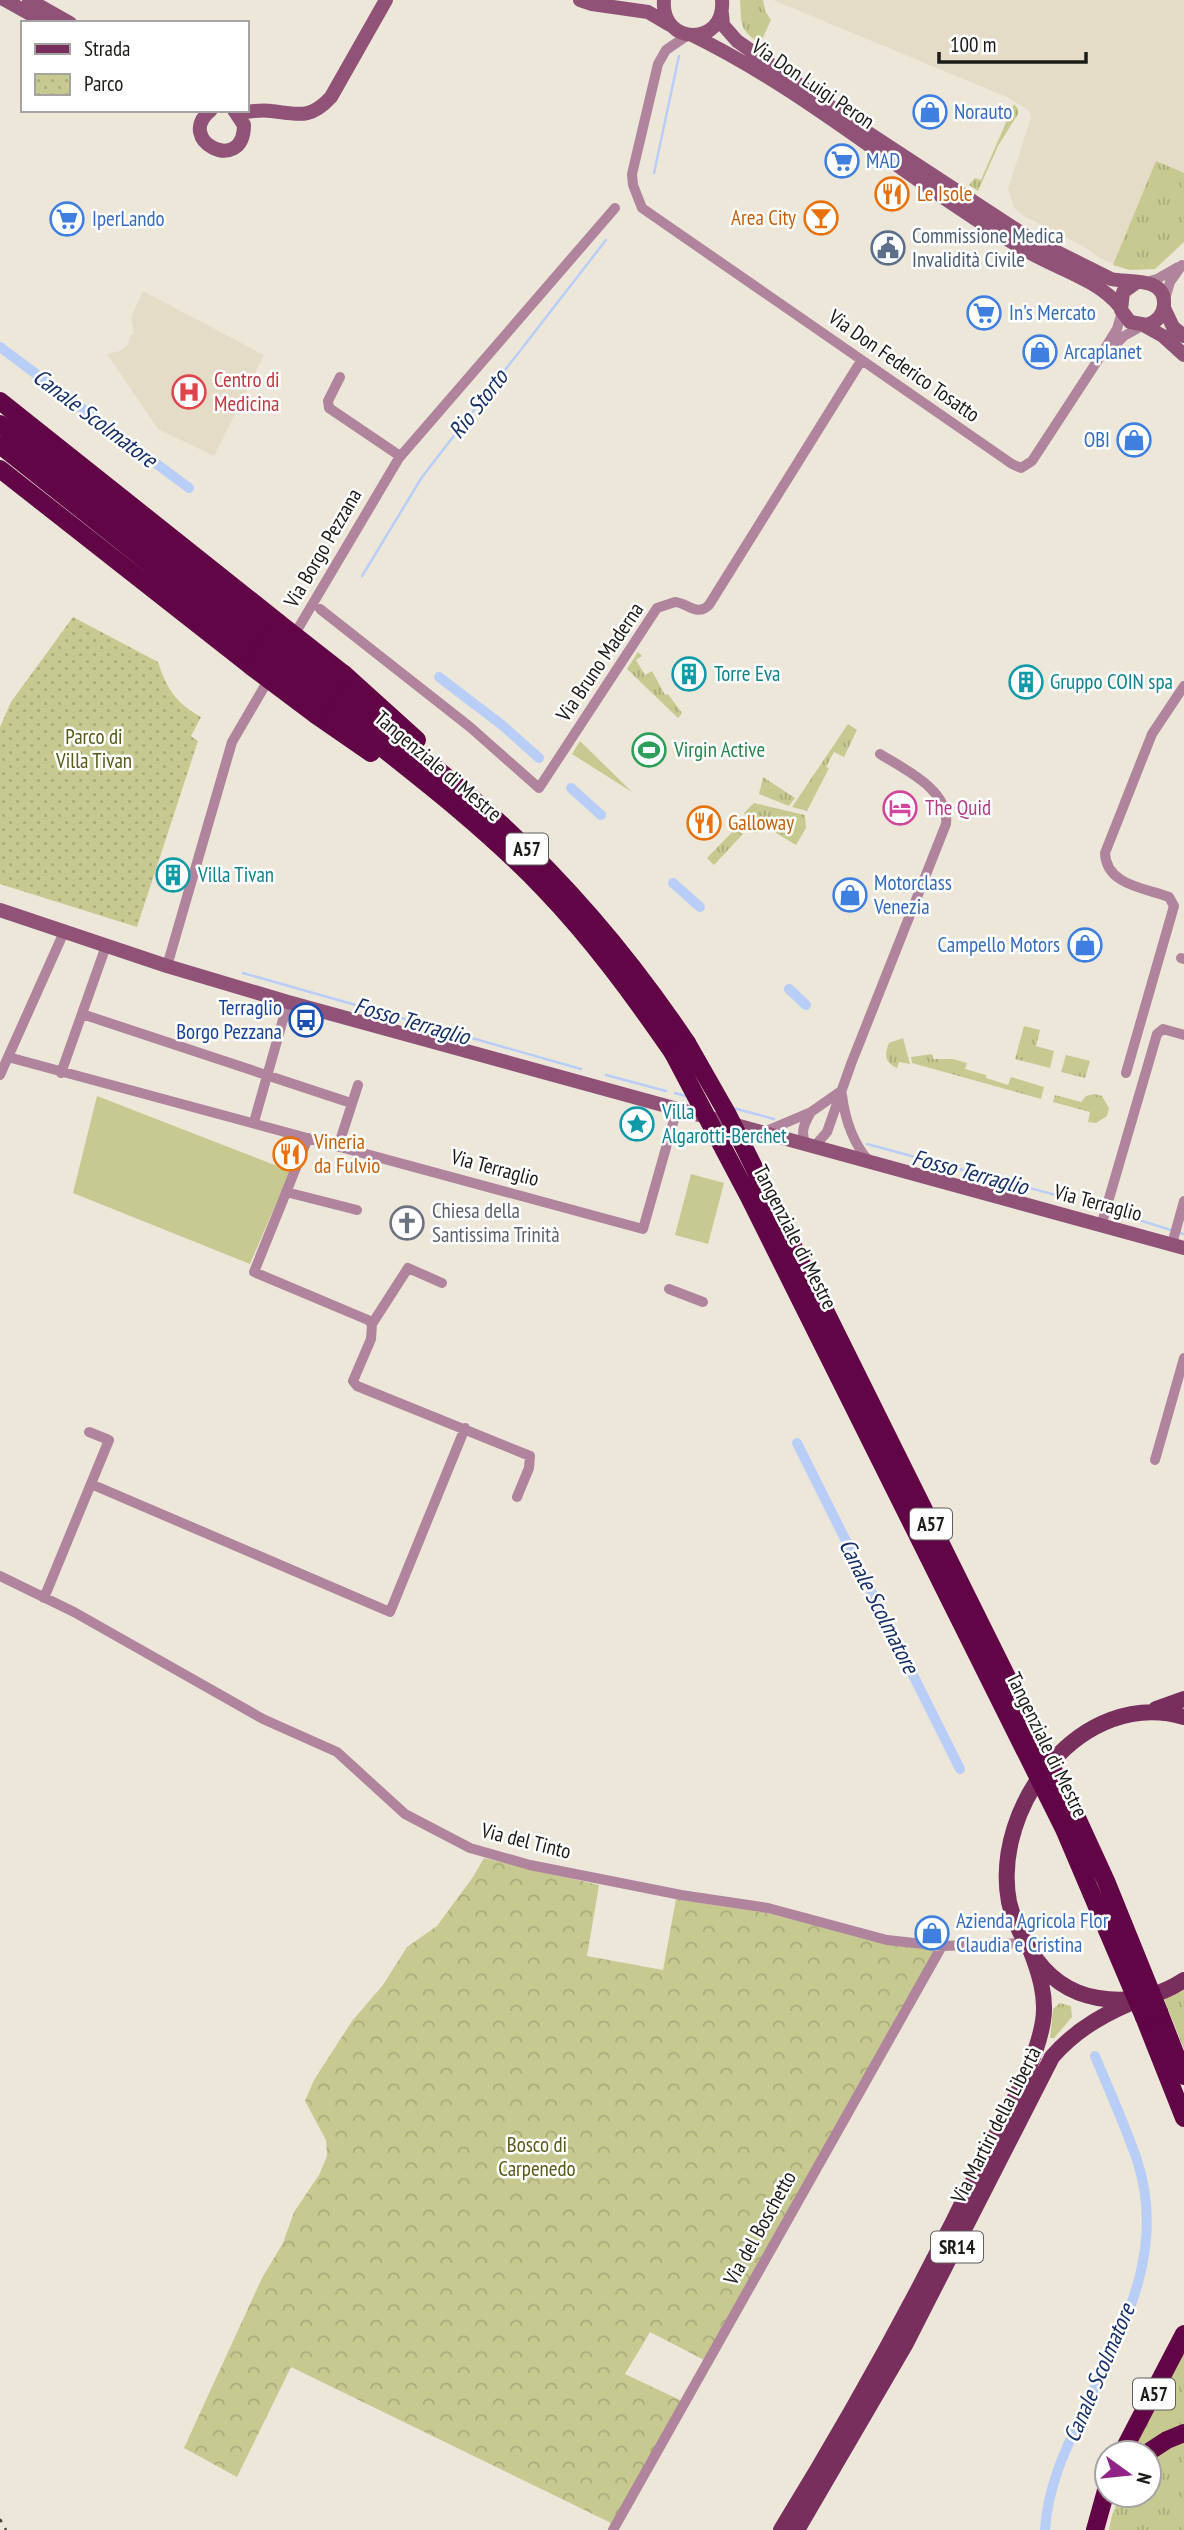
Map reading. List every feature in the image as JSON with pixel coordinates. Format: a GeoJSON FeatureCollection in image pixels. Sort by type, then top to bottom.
{"type":"FeatureCollection","features":[{"type":"Feature","properties":{"kind":"highway","name":"A57"},"geometry":{"type":"LineString","coordinates":[[0,401],[266,645],[329,695],[525,832],[547,880]]}},
{"type":"Feature","properties":{"kind":"highway","name":"Tangenziale di Mestre"},"geometry":{"type":"LineString","coordinates":[[0,424],[329,695],[463,813],[547,880],[632,965],[680,1048],[728,1115],[1079,1820],[1106,1881],[1182,2112]]}},
{"type":"Feature","properties":{"kind":"highway","name":"Tangenziale di Mestre"},"geometry":{"type":"LineString","coordinates":[[0,445],[266,645]]}},
{"type":"Feature","properties":{"kind":"highway","name":"A57"},"geometry":{"type":"LineString","coordinates":[[0,469],[266,645]]}},
{"type":"Feature","properties":{"kind":"highway","name":"Tangenziale di Mestre"},"geometry":{"type":"LineString","coordinates":[[1152,2015],[1184,2076]]}},
{"type":"Feature","properties":{"kind":"highway","name":"A57"},"geometry":{"type":"LineString","coordinates":[[1182,2112],[1184,2126]]}},
{"type":"Feature","properties":{"kind":"highway","name":"A57"},"geometry":{"type":"LineString","coordinates":[[1129,2439],[1184,2334]]}},
{"type":"Feature","properties":{"kind":"highway","name":"A57"},"geometry":{"type":"LineString","coordinates":[[1163,2443],[1184,2433]]}},
{"type":"Feature","properties":{"kind":"highway"},"geometry":{"type":"LineString","coordinates":[[1095,2530],[1101,2509]]}},
{"type":"Feature","properties":{"kind":"highway"},"geometry":{"type":"LineString","coordinates":[[1105,2530],[1111,2509]]}},
{"type":"Feature","properties":{"kind":"main road","name":"SR14"},"geometry":{"type":"LineString","coordinates":[[1184,1699],[1147,1712],[1109,1720],[1077,1739],[1048,1768],[1025,1802],[1012,1845],[1008,1877],[1009,1900],[1014,1919],[1028,1946],[1051,1975],[1076,1993],[1105,1999],[1145,1997],[1160,1993],[1184,1980]]}},
{"type":"Feature","properties":{"kind":"main road","name":"SR14"},"geometry":{"type":"LineString","coordinates":[[1147,1712],[1184,1717]]}},
{"type":"Feature","properties":{"kind":"main road","name":"Via Martiri della Libertà"},"geometry":{"type":"LineString","coordinates":[[781,2530],[857,2401],[933,2262],[1035,2050],[1043,2022],[1044,1999],[1038,1970],[1028,1946]]}},
{"type":"Feature","properties":{"kind":"main road","name":"Via Martiri della Libertà"},"geometry":{"type":"LineString","coordinates":[[797,2530],[917,2323],[1052,2057],[1092,2022],[1145,1997]]}},
{"type":"Feature","properties":{"kind":"street"},"geometry":{"type":"LineString","coordinates":[[5,0],[42,21]]}},
{"type":"Feature","properties":{"kind":"street"},"geometry":{"type":"LineString","coordinates":[[29,0],[66,21]]}},
{"type":"Feature","properties":{"kind":"street"},"geometry":{"type":"LineString","coordinates":[[248,111],[265,110],[291,115],[320,108],[331,97],[386,0]]}},
{"type":"Feature","properties":{"kind":"street","name":"Via Don Luigi Peron"},"geometry":{"type":"LineString","coordinates":[[580,0],[648,12],[678,32],[690,35],[753,68],[1025,250],[1105,292],[1121,310]]}},
{"type":"Feature","properties":{"kind":"street"},"geometry":{"type":"LineString","coordinates":[[664,0],[664,12],[670,25]]}},
{"type":"Feature","properties":{"kind":"street"},"geometry":{"type":"LineString","coordinates":[[690,35],[708,31],[717,24],[722,7]]}},
{"type":"Feature","properties":{"kind":"street","name":"Via Don Luigi Peron"},"geometry":{"type":"LineString","coordinates":[[722,7],[726,30],[744,47],[963,196],[1029,237],[1111,279],[1141,282]]}},
{"type":"Feature","properties":{"kind":"street","name":"Via Don Federico Tosatto"},"geometry":{"type":"LineString","coordinates":[[690,35],[666,50],[660,58],[632,174],[633,185],[642,208],[1008,461],[1021,468],[1032,461],[1117,329],[1121,310]]}},
{"type":"Feature","properties":{"kind":"street"},"geometry":{"type":"LineString","coordinates":[[244,132],[250,121],[265,110]]}},
{"type":"Feature","properties":{"kind":"street"},"geometry":{"type":"LineString","coordinates":[[200,117],[204,140],[208,146],[221,151],[234,148],[243,138],[244,125],[236,112]]}},
{"type":"Feature","properties":{"kind":"street","name":"Via Borgo Pezzana"},"geometry":{"type":"LineString","coordinates":[[167,966],[232,743],[400,456],[615,208]]}},
{"type":"Feature","properties":{"kind":"street"},"geometry":{"type":"LineString","coordinates":[[1143,326],[1156,321],[1164,305],[1170,282],[1182,265],[1157,279],[1130,285],[1123,292],[1121,310],[1130,322],[1163,336],[1184,355]]}},
{"type":"Feature","properties":{"kind":"street"},"geometry":{"type":"LineString","coordinates":[[1141,282],[1157,287],[1173,327],[1184,336]]}},
{"type":"Feature","properties":{"kind":"street","name":"Via Don Federico Tosatto"},"geometry":{"type":"LineString","coordinates":[[1096,363],[1124,336],[1143,326]]}},
{"type":"Feature","properties":{"kind":"street","name":"Via Bruno Maderna"},"geometry":{"type":"LineString","coordinates":[[320,609],[470,727],[539,788],[657,608],[675,602],[696,610],[706,609],[861,361]]}},
{"type":"Feature","properties":{"kind":"street"},"geometry":{"type":"LineString","coordinates":[[340,377],[328,401],[329,408],[400,456]]}},
{"type":"Feature","properties":{"kind":"street"},"geometry":{"type":"LineString","coordinates":[[1126,1073],[1174,906],[1169,897],[1115,877],[1106,864],[1105,853],[1152,734],[1184,686]]}},
{"type":"Feature","properties":{"kind":"street"},"geometry":{"type":"LineString","coordinates":[[811,1112],[803,1129],[803,1137],[810,1146],[827,1132],[946,824],[947,816],[942,801],[926,784],[880,754]]}},
{"type":"Feature","properties":{"kind":"street","name":"Via Terraglio"},"geometry":{"type":"LineString","coordinates":[[0,910],[167,966],[288,1002],[1101,1226],[1176,1244]]}},
{"type":"Feature","properties":{"kind":"street"},"geometry":{"type":"LineString","coordinates":[[0,1075],[64,932]]}},
{"type":"Feature","properties":{"kind":"street"},"geometry":{"type":"LineString","coordinates":[[61,1073],[106,946]]}},
{"type":"Feature","properties":{"kind":"street"},"geometry":{"type":"LineString","coordinates":[[254,1122],[288,1002]]}},
{"type":"Feature","properties":{"kind":"street"},"geometry":{"type":"LineString","coordinates":[[82,1014],[351,1103]]}},
{"type":"Feature","properties":{"kind":"street"},"geometry":{"type":"LineString","coordinates":[[1101,1226],[1157,1034],[1163,1029],[1184,1035]]}},
{"type":"Feature","properties":{"kind":"street","name":"Via Terraglio"},"geometry":{"type":"LineString","coordinates":[[8,1057],[643,1229],[677,1109]]}},
{"type":"Feature","properties":{"kind":"street"},"geometry":{"type":"LineString","coordinates":[[338,1147],[358,1085]]}},
{"type":"Feature","properties":{"kind":"street"},"geometry":{"type":"LineString","coordinates":[[762,1133],[811,1112],[841,1091]]}},
{"type":"Feature","properties":{"kind":"street"},"geometry":{"type":"LineString","coordinates":[[841,1091],[847,1124],[862,1153],[871,1163]]}},
{"type":"Feature","properties":{"kind":"street"},"geometry":{"type":"LineString","coordinates":[[308,1138],[254,1272],[372,1324]]}},
{"type":"Feature","properties":{"kind":"street"},"geometry":{"type":"LineString","coordinates":[[286,1192],[357,1210]]}},
{"type":"Feature","properties":{"kind":"street"},"geometry":{"type":"LineString","coordinates":[[1176,1244],[1184,1201]]}},
{"type":"Feature","properties":{"kind":"street"},"geometry":{"type":"LineString","coordinates":[[442,1283],[408,1268],[372,1324],[371,1339],[354,1375],[354,1384],[530,1455],[529,1468],[517,1497]]}},
{"type":"Feature","properties":{"kind":"street"},"geometry":{"type":"LineString","coordinates":[[669,1289],[704,1302]]}},
{"type":"Feature","properties":{"kind":"street"},"geometry":{"type":"LineString","coordinates":[[1155,1460],[1184,1358]]}},
{"type":"Feature","properties":{"kind":"street"},"geometry":{"type":"LineString","coordinates":[[91,1484],[390,1612],[465,1428]]}},
{"type":"Feature","properties":{"kind":"street"},"geometry":{"type":"LineString","coordinates":[[44,1598],[109,1440],[89,1432]]}},
{"type":"Feature","properties":{"kind":"street","name":"Via del Tinto"},"geometry":{"type":"LineString","coordinates":[[0,1576],[263,1719],[337,1752],[405,1814],[470,1848],[530,1865],[681,1895],[768,1908],[887,1940],[942,1946],[1028,1946]]}},
{"type":"Feature","properties":{"kind":"street","name":"Via del Boschetto"},"geometry":{"type":"LineString","coordinates":[[613,2530],[942,1946]]}},
{"type":"Feature","properties":{"kind":"shaded area"},"geometry":{"type":"Polygon","coordinates":[[[773,0],[1184,0],[1184,242],[1155,269],[1126,269],[1099,258],[1085,247],[1022,215],[1014,208],[1008,189],[1031,117],[1029,111],[1009,98],[773,0]]]}},
{"type":"Feature","properties":{"kind":"shaded area","name":"Centro di Medicina"},"geometry":{"type":"Polygon","coordinates":[[[143,291],[264,355],[214,456],[158,429],[107,354],[120,351],[128,344],[131,334],[134,334],[131,317],[143,291]]]}},
{"type":"Feature","properties":{"kind":"green space"},"geometry":{"type":"Polygon","coordinates":[[[740,0],[763,0],[765,11],[771,20],[760,44],[742,25],[740,0]]]}},
{"type":"Feature","properties":{"kind":"green space"},"geometry":{"type":"Polygon","coordinates":[[[1014,104],[1018,114],[998,146],[978,191],[969,185],[975,178],[981,180],[1014,104]]]}},
{"type":"Feature","properties":{"kind":"green space"},"geometry":{"type":"Polygon","coordinates":[[[1156,161],[1184,173],[1184,242],[1155,269],[1130,270],[1113,265],[1156,161]]]}},
{"type":"Feature","properties":{"kind":"green space","name":"Parco di Villa Tivan"},"geometry":{"type":"Polygon","coordinates":[[[73,617],[158,662],[173,694],[201,717],[191,736],[198,741],[137,927],[0,884],[0,727],[11,702],[73,617]]]}},
{"type":"Feature","properties":{"kind":"green space"},"geometry":{"type":"Polygon","coordinates":[[[638,652],[642,656],[636,660],[645,675],[652,671],[665,695],[668,694],[682,713],[678,718],[627,669],[638,652]]]}},
{"type":"Feature","properties":{"kind":"green space"},"geometry":{"type":"Polygon","coordinates":[[[848,724],[857,730],[844,757],[834,752],[826,767],[829,768],[807,811],[792,807],[848,724]]]}},
{"type":"Feature","properties":{"kind":"green space"},"geometry":{"type":"Polygon","coordinates":[[[580,741],[632,792],[572,754],[580,741]]]}},
{"type":"Feature","properties":{"kind":"green space"},"geometry":{"type":"Polygon","coordinates":[[[763,777],[795,798],[789,806],[759,794],[763,777]]]}},
{"type":"Feature","properties":{"kind":"green space"},"geometry":{"type":"Polygon","coordinates":[[[754,803],[805,815],[806,828],[796,845],[763,825],[755,834],[744,813],[754,803]]]}},
{"type":"Feature","properties":{"kind":"green space"},"geometry":{"type":"Polygon","coordinates":[[[737,827],[743,834],[714,865],[707,858],[737,827]]]}},
{"type":"Feature","properties":{"kind":"green space"},"geometry":{"type":"Polygon","coordinates":[[[1024,1026],[1040,1030],[1036,1046],[1054,1051],[1050,1068],[1015,1059],[1024,1026]]]}},
{"type":"Feature","properties":{"kind":"green space"},"geometry":{"type":"Polygon","coordinates":[[[903,1038],[910,1064],[899,1062],[897,1068],[888,1061],[886,1051],[889,1043],[903,1038]]]}},
{"type":"Feature","properties":{"kind":"green space"},"geometry":{"type":"Polygon","coordinates":[[[932,1054],[933,1059],[953,1059],[967,1063],[965,1069],[1008,1085],[1011,1077],[1044,1087],[1041,1099],[912,1063],[911,1057],[932,1054]]]}},
{"type":"Feature","properties":{"kind":"green space"},"geometry":{"type":"Polygon","coordinates":[[[1066,1055],[1090,1061],[1085,1078],[1061,1072],[1066,1055]]]}},
{"type":"Feature","properties":{"kind":"green space"},"geometry":{"type":"Polygon","coordinates":[[[1055,1095],[1081,1102],[1086,1096],[1102,1096],[1109,1108],[1107,1116],[1096,1123],[1088,1122],[1090,1112],[1053,1102],[1055,1095]]]}},
{"type":"Feature","properties":{"kind":"green space"},"geometry":{"type":"Polygon","coordinates":[[[97,1096],[290,1171],[250,1264],[73,1193],[97,1096]]]}},
{"type":"Feature","properties":{"kind":"green space"},"geometry":{"type":"Polygon","coordinates":[[[691,1174],[724,1183],[708,1244],[675,1235],[691,1174]]]}},
{"type":"Feature","properties":{"kind":"green space","name":"Bosco di Carpenedo"},"geometry":{"type":"Polygon","coordinates":[[[484,1858],[599,1885],[587,1956],[663,1970],[676,1899],[767,1913],[887,1944],[935,1950],[704,2360],[650,2332],[625,2374],[682,2401],[612,2526],[609,2522],[291,2367],[237,2477],[184,2448],[262,2278],[283,2243],[294,2212],[319,2175],[327,2156],[326,2140],[305,2101],[314,2080],[352,2021],[383,1985],[407,1947],[437,1926],[484,1858]]]}},
{"type":"Feature","properties":{"kind":"green space"},"geometry":{"type":"Polygon","coordinates":[[[1184,1990],[1184,2049],[1164,1999],[1184,1990]]]}},
{"type":"Feature","properties":{"kind":"green space"},"geometry":{"type":"Polygon","coordinates":[[[1060,2003],[1071,2006],[1072,2017],[1054,2038],[1050,2038],[1053,2009],[1060,2003]]]}},
{"type":"Feature","properties":{"kind":"green space"},"geometry":{"type":"Polygon","coordinates":[[[1184,2341],[1184,2430],[1163,2442],[1163,2439],[1132,2439],[1184,2341]]]}},
{"type":"Feature","properties":{"kind":"green space"},"geometry":{"type":"Polygon","coordinates":[[[1184,2440],[1184,2530],[1109,2530],[1114,2509],[1163,2509],[1163,2452],[1184,2440]]]}},
{"type":"Feature","properties":{"kind":"waterway","name":"Rio Storto"},"geometry":{"type":"LineString","coordinates":[[654,173],[679,56]]}},
{"type":"Feature","properties":{"kind":"waterway","name":"Rio Storto"},"geometry":{"type":"LineString","coordinates":[[362,576],[422,477],[606,240]]}},
{"type":"Feature","properties":{"kind":"waterway","name":"Canale Scolmatore"},"geometry":{"type":"LineString","coordinates":[[0,347],[189,488]]}},
{"type":"Feature","properties":{"kind":"waterway","name":"Canale Scolmatore"},"geometry":{"type":"LineString","coordinates":[[439,677],[502,725],[539,758]]}},
{"type":"Feature","properties":{"kind":"waterway","name":"Canale Scolmatore"},"geometry":{"type":"LineString","coordinates":[[571,788],[601,815]]}},
{"type":"Feature","properties":{"kind":"waterway","name":"Canale Scolmatore"},"geometry":{"type":"LineString","coordinates":[[673,883],[700,907]]}},
{"type":"Feature","properties":{"kind":"waterway","name":"Fosso Terraglio"},"geometry":{"type":"LineString","coordinates":[[243,973],[581,1069]]}},
{"type":"Feature","properties":{"kind":"waterway","name":"Canale Scolmatore"},"geometry":{"type":"LineString","coordinates":[[789,989],[806,1005]]}},
{"type":"Feature","properties":{"kind":"waterway","name":"Fosso Terraglio"},"geometry":{"type":"LineString","coordinates":[[606,1075],[666,1091]]}},
{"type":"Feature","properties":{"kind":"waterway","name":"Fosso Terraglio"},"geometry":{"type":"LineString","coordinates":[[675,1093],[689,1097]]}},
{"type":"Feature","properties":{"kind":"waterway","name":"Fosso Terraglio"},"geometry":{"type":"LineString","coordinates":[[733,1108],[774,1119]]}},
{"type":"Feature","properties":{"kind":"waterway","name":"Fosso Terraglio"},"geometry":{"type":"LineString","coordinates":[[867,1144],[1074,1200]]}},
{"type":"Feature","properties":{"kind":"waterway","name":"Fosso Terraglio"},"geometry":{"type":"LineString","coordinates":[[1110,1211],[1184,1234]]}},
{"type":"Feature","properties":{"kind":"waterway","name":"Canale Scolmatore"},"geometry":{"type":"LineString","coordinates":[[797,1443],[960,1769]]}},
{"type":"Feature","properties":{"kind":"waterway","name":"Canale Scolmatore"},"geometry":{"type":"LineString","coordinates":[[1045,2530],[1055,2479],[1128,2313],[1144,2254],[1147,2224],[1145,2192],[1137,2160],[1095,2056]]}},
{"type":"Feature","properties":{"kind":"railway"},"geometry":{"type":"LineString","coordinates":[[0,2519],[6,2530]]}},
{"type":"Feature","properties":{"kind":"place","name":"Norauto"},"geometry":{"type":"Point","coordinates":[930,112]}},
{"type":"Feature","properties":{"kind":"place","name":"MAD"},"geometry":{"type":"Point","coordinates":[842,161]}},
{"type":"Feature","properties":{"kind":"place","name":"Le Isole"},"geometry":{"type":"Point","coordinates":[892,194]}},
{"type":"Feature","properties":{"kind":"place","name":"Area City"},"geometry":{"type":"Point","coordinates":[821,218]}},
{"type":"Feature","properties":{"kind":"place","name":"IperLando"},"geometry":{"type":"Point","coordinates":[67,219]}},
{"type":"Feature","properties":{"kind":"place","name":"Commissione Medica Invalidità Civile"},"geometry":{"type":"Point","coordinates":[888,248]}},
{"type":"Feature","properties":{"kind":"place","name":"In's Mercato"},"geometry":{"type":"Point","coordinates":[984,313]}},
{"type":"Feature","properties":{"kind":"place","name":"Arcaplanet"},"geometry":{"type":"Point","coordinates":[1040,352]}},
{"type":"Feature","properties":{"kind":"place","name":"Centro di Medicina"},"geometry":{"type":"Point","coordinates":[189,392]}},
{"type":"Feature","properties":{"kind":"place","name":"OBI"},"geometry":{"type":"Point","coordinates":[1134,440]}},
{"type":"Feature","properties":{"kind":"place","name":"Torre Eva"},"geometry":{"type":"Point","coordinates":[689,674]}},
{"type":"Feature","properties":{"kind":"place","name":"Gruppo COIN spa"},"geometry":{"type":"Point","coordinates":[1026,682]}},
{"type":"Feature","properties":{"kind":"place","name":"Virgin Active"},"geometry":{"type":"Point","coordinates":[649,750]}},
{"type":"Feature","properties":{"kind":"place","name":"The Quid"},"geometry":{"type":"Point","coordinates":[900,808]}},
{"type":"Feature","properties":{"kind":"place","name":"Galloway"},"geometry":{"type":"Point","coordinates":[704,823]}},
{"type":"Feature","properties":{"kind":"place","name":"Villa Tivan"},"geometry":{"type":"Point","coordinates":[173,875]}},
{"type":"Feature","properties":{"kind":"place","name":"Motorclass Venezia"},"geometry":{"type":"Point","coordinates":[850,895]}},
{"type":"Feature","properties":{"kind":"place","name":"Campello Motors"},"geometry":{"type":"Point","coordinates":[1085,945]}},
{"type":"Feature","properties":{"kind":"place","name":"Terraglio Borgo Pezzana"},"geometry":{"type":"Point","coordinates":[306,1020]}},
{"type":"Feature","properties":{"kind":"place","name":"Villa Algarotti-Berchet"},"geometry":{"type":"Point","coordinates":[637,1124]}},
{"type":"Feature","properties":{"kind":"place","name":"Vineria da Fulvio"},"geometry":{"type":"Point","coordinates":[290,1154]}},
{"type":"Feature","properties":{"kind":"place","name":"Chiesa della Santissima Trinità"},"geometry":{"type":"Point","coordinates":[407,1223]}},
{"type":"Feature","properties":{"kind":"place","name":"Azienda Agricola Flor Claudia e Cristina"},"geometry":{"type":"Point","coordinates":[932,1933]}}]}
